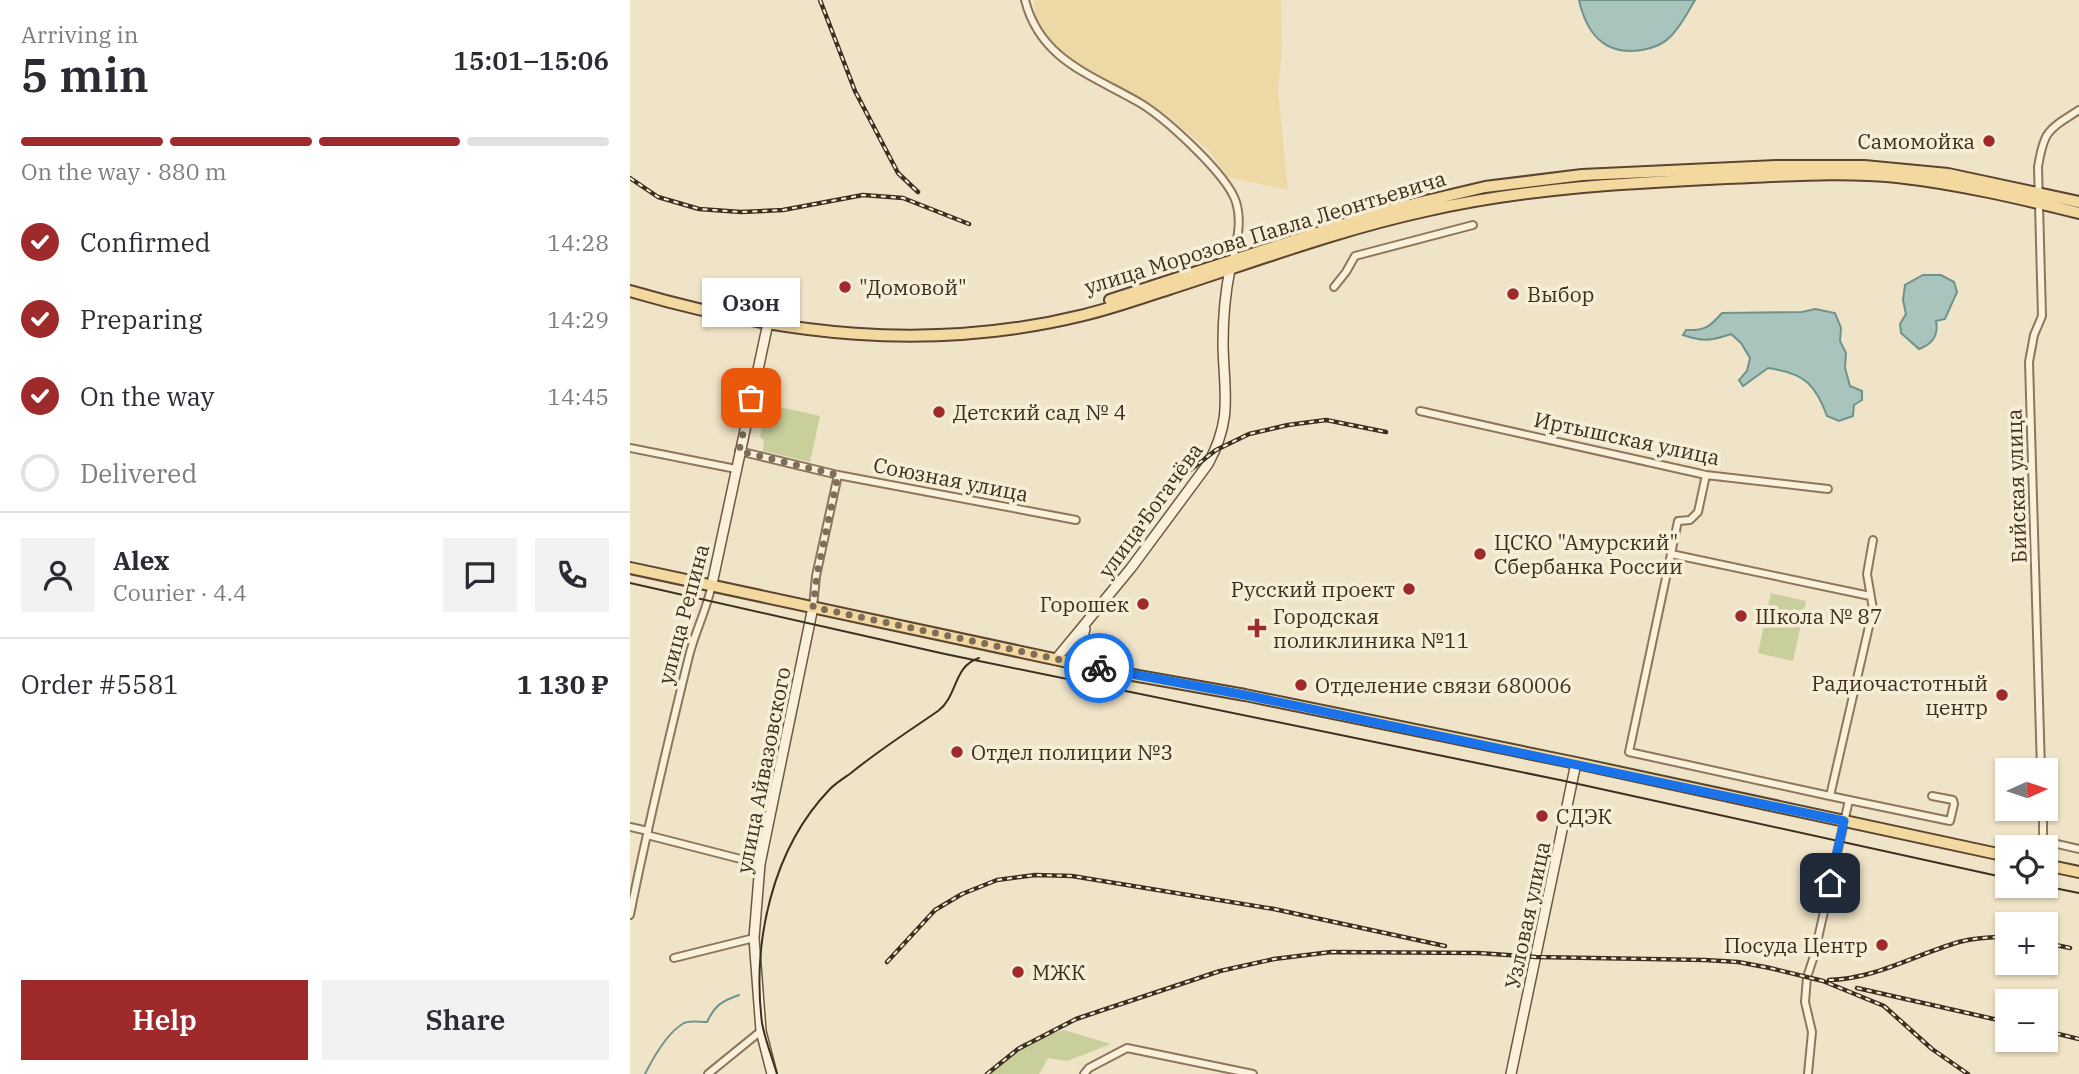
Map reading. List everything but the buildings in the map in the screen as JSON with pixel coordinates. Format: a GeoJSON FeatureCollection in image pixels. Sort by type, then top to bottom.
{"type":"FeatureCollection","features":[{"type":"Feature","properties":{"kind":"main road","name":"улица Морозова Павла Леонтьевича"},"geometry":{"type":"LineString","coordinates":[[630,291],[768,323],[828,333],[929,336],[991,331],[1086,315],[1232,264],[1420,212],[1513,194],[1590,184],[1789,175],[1865,175],[2079,202]]}},
{"type":"Feature","properties":{"kind":"main road","name":"улица Морозова Павла Леонтьевича"},"geometry":{"type":"LineString","coordinates":[[2038,197],[2079,214]]}},
{"type":"Feature","properties":{"kind":"main road"},"geometry":{"type":"LineString","coordinates":[[630,568],[1110,671],[1245,695],[1576,763],[1995,853]]}},
{"type":"Feature","properties":{"kind":"main road"},"geometry":{"type":"LineString","coordinates":[[2058,867],[2079,872]]}},
{"type":"Feature","properties":{"kind":"street","name":"улица Богачёва"},"geometry":{"type":"LineString","coordinates":[[1025,0],[1030,20],[1045,43],[1075,68],[1143,104],[1193,146],[1227,185],[1235,201],[1239,225],[1224,305],[1223,346],[1227,402],[1223,433],[1208,464],[1087,624],[1056,659]]}},
{"type":"Feature","properties":{"kind":"street","name":"Бийская улица"},"geometry":{"type":"LineString","coordinates":[[2041,758],[2029,362],[2034,335],[2042,316],[2038,167],[2041,147],[2050,128],[2079,110]]}},
{"type":"Feature","properties":{"kind":"street"},"geometry":{"type":"LineString","coordinates":[[1334,287],[1355,256],[1473,225]]}},
{"type":"Feature","properties":{"kind":"street","name":"улица Репина"},"geometry":{"type":"LineString","coordinates":[[630,915],[640,862],[694,638],[712,584],[768,323]]}},
{"type":"Feature","properties":{"kind":"street","name":"Иртышская улица"},"geometry":{"type":"LineString","coordinates":[[1420,411],[1706,475],[1828,489]]}},
{"type":"Feature","properties":{"kind":"street"},"geometry":{"type":"LineString","coordinates":[[630,448],[736,469]]}},
{"type":"Feature","properties":{"kind":"street","name":"Союзная улица"},"geometry":{"type":"LineString","coordinates":[[739,451],[838,475],[1076,520]]}},
{"type":"Feature","properties":{"kind":"street","name":"улица Айвазовского"},"geometry":{"type":"LineString","coordinates":[[772,1074],[761,1031],[754,938],[760,864],[838,475]]}},
{"type":"Feature","properties":{"kind":"street"},"geometry":{"type":"LineString","coordinates":[[1706,475],[1698,512],[1690,520],[1678,521],[1629,752],[1950,821],[1953,800],[1932,796]]}},
{"type":"Feature","properties":{"kind":"street"},"geometry":{"type":"LineString","coordinates":[[1830,796],[1873,610],[1867,574],[1873,540]]}},
{"type":"Feature","properties":{"kind":"street"},"geometry":{"type":"LineString","coordinates":[[1671,554],[1870,596]]}},
{"type":"Feature","properties":{"kind":"street"},"geometry":{"type":"LineString","coordinates":[[1087,624],[1081,645],[1082,653],[1110,671]]}},
{"type":"Feature","properties":{"kind":"street","name":"Узловая улица"},"geometry":{"type":"LineString","coordinates":[[1511,1074],[1576,763]]}},
{"type":"Feature","properties":{"kind":"street"},"geometry":{"type":"LineString","coordinates":[[1808,1074],[1812,1032],[1805,1002],[1807,976],[1814,956],[1849,800]]}},
{"type":"Feature","properties":{"kind":"street"},"geometry":{"type":"LineString","coordinates":[[630,827],[760,864]]}},
{"type":"Feature","properties":{"kind":"street"},"geometry":{"type":"LineString","coordinates":[[2058,846],[2079,849]]}},
{"type":"Feature","properties":{"kind":"street"},"geometry":{"type":"LineString","coordinates":[[630,862],[640,862]]}},
{"type":"Feature","properties":{"kind":"street"},"geometry":{"type":"LineString","coordinates":[[674,958],[754,938]]}},
{"type":"Feature","properties":{"kind":"street"},"geometry":{"type":"LineString","coordinates":[[708,1074],[761,1031]]}},
{"type":"Feature","properties":{"kind":"street"},"geometry":{"type":"LineString","coordinates":[[1084,1074],[1089,1068],[1127,1048],[1248,1074]]}},
{"type":"Feature","properties":{"kind":"green space"},"geometry":{"type":"Polygon","coordinates":[[[767,404],[820,416],[810,462],[763,451],[764,440],[760,437],[767,404]]]}},
{"type":"Feature","properties":{"kind":"green space"},"geometry":{"type":"Polygon","coordinates":[[[1771,593],[1806,601],[1793,661],[1758,653],[1771,593]]]}},
{"type":"Feature","properties":{"kind":"green space"},"geometry":{"type":"Polygon","coordinates":[[[1064,1030],[1111,1044],[1067,1061],[1048,1058],[1039,1074],[986,1074],[1022,1043],[1064,1030]]]}},
{"type":"Feature","properties":{"kind":"sand"},"geometry":{"type":"Polygon","coordinates":[[[1034,0],[1281,0],[1282,49],[1278,90],[1288,190],[1228,177],[1209,151],[1163,112],[1070,59],[1045,36],[1035,15],[1034,0]]]}},
{"type":"Feature","properties":{"kind":"water"},"geometry":{"type":"Polygon","coordinates":[[[1579,0],[1695,0],[1678,28],[1665,42],[1642,50],[1629,51],[1608,46],[1593,33],[1579,0]]]}},
{"type":"Feature","properties":{"kind":"water"},"geometry":{"type":"Polygon","coordinates":[[[1923,275],[1941,275],[1954,282],[1957,292],[1945,319],[1936,321],[1933,339],[1919,349],[1901,333],[1900,324],[1906,314],[1903,300],[1905,285],[1923,275]]]}},
{"type":"Feature","properties":{"kind":"water"},"geometry":{"type":"Polygon","coordinates":[[[1815,309],[1835,313],[1841,328],[1840,341],[1846,353],[1845,368],[1850,386],[1862,391],[1862,400],[1854,405],[1853,416],[1839,421],[1827,416],[1812,388],[1790,373],[1768,368],[1743,386],[1739,380],[1747,371],[1750,358],[1741,343],[1731,334],[1707,340],[1683,335],[1686,330],[1706,327],[1722,313],[1802,312],[1815,309]]]}},
{"type":"Feature","properties":{"kind":"waterway"},"geometry":{"type":"LineString","coordinates":[[645,1074],[662,1046],[678,1027],[684,1023],[707,1022],[720,1004],[739,995]]}},
{"type":"Feature","properties":{"kind":"tram line"},"geometry":{"type":"LineString","coordinates":[[630,583],[945,654],[1560,780],[1995,875]]}},
{"type":"Feature","properties":{"kind":"tram line"},"geometry":{"type":"LineString","coordinates":[[777,1074],[762,1023],[760,961],[770,898],[793,839],[830,789],[938,711],[949,698],[964,668],[979,658]]}},
{"type":"Feature","properties":{"kind":"tram line"},"geometry":{"type":"LineString","coordinates":[[2058,889],[2079,893]]}},
{"type":"Feature","properties":{"kind":"railway"},"geometry":{"type":"LineString","coordinates":[[820,0],[855,91],[898,173],[918,192]]}},
{"type":"Feature","properties":{"kind":"railway"},"geometry":{"type":"LineString","coordinates":[[630,178],[658,197],[699,209],[741,212],[783,210],[863,195],[903,198],[969,224]]}},
{"type":"Feature","properties":{"kind":"railway"},"geometry":{"type":"LineString","coordinates":[[1175,482],[1216,450],[1249,434],[1326,420],[1386,432]]}},
{"type":"Feature","properties":{"kind":"railway"},"geometry":{"type":"LineString","coordinates":[[1113,570],[1144,518],[1180,476]]}},
{"type":"Feature","properties":{"kind":"railway"},"geometry":{"type":"LineString","coordinates":[[887,962],[935,910],[962,894],[997,880],[1035,875],[1072,876],[1274,909],[1445,946]]}},
{"type":"Feature","properties":{"kind":"railway"},"geometry":{"type":"LineString","coordinates":[[1829,980],[1878,971],[1959,942],[1995,938]]}},
{"type":"Feature","properties":{"kind":"railway"},"geometry":{"type":"LineString","coordinates":[[2058,946],[2070,948]]}},
{"type":"Feature","properties":{"kind":"railway"},"geometry":{"type":"LineString","coordinates":[[987,1074],[1018,1049],[1076,1019],[1220,971],[1274,959],[1331,952],[1478,953],[1536,957],[1705,960],[1770,968],[1823,981],[1884,1006],[1932,1049],[1968,1074]]}},
{"type":"Feature","properties":{"kind":"railway"},"geometry":{"type":"LineString","coordinates":[[1857,988],[1995,1019]]}},
{"type":"Feature","properties":{"kind":"railway"},"geometry":{"type":"LineString","coordinates":[[2058,1034],[2079,1039]]}},
{"type":"Feature","properties":{"kind":"way so far"},"geometry":{"type":"LineString","coordinates":[[751,398],[739,451],[838,475],[813,593],[813,607],[1099,668]]}},
{"type":"Feature","properties":{"kind":"place","name":"Самомойка"},"geometry":{"type":"Point","coordinates":[1989,141]}},
{"type":"Feature","properties":{"kind":"place","name":"\"Домовой\""},"geometry":{"type":"Point","coordinates":[845,287]}},
{"type":"Feature","properties":{"kind":"place","name":"Выбор"},"geometry":{"type":"Point","coordinates":[1513,294]}},
{"type":"Feature","properties":{"kind":"place","name":"Озон"},"geometry":{"type":"Point","coordinates":[751,398]}},
{"type":"Feature","properties":{"kind":"place","name":"Детский сад № 4"},"geometry":{"type":"Point","coordinates":[939,412]}},
{"type":"Feature","properties":{"kind":"place","name":"ЦСКО \"Амурский\" Сбербанка России"},"geometry":{"type":"Point","coordinates":[1480,554]}},
{"type":"Feature","properties":{"kind":"place","name":"Русский проект"},"geometry":{"type":"Point","coordinates":[1409,589]}},
{"type":"Feature","properties":{"kind":"place","name":"Горошек"},"geometry":{"type":"Point","coordinates":[1143,604]}},
{"type":"Feature","properties":{"kind":"place","name":"Школа № 87"},"geometry":{"type":"Point","coordinates":[1741,616]}},
{"type":"Feature","properties":{"kind":"place","name":"Городская поликлиника №11"},"geometry":{"type":"Point","coordinates":[1257,628]}},
{"type":"Feature","properties":{"kind":"place","name":"Отделение связи 680006"},"geometry":{"type":"Point","coordinates":[1301,685]}},
{"type":"Feature","properties":{"kind":"place","name":"Радиочастотный центр"},"geometry":{"type":"Point","coordinates":[2002,695]}},
{"type":"Feature","properties":{"kind":"place","name":"Отдел полиции №3"},"geometry":{"type":"Point","coordinates":[957,752]}},
{"type":"Feature","properties":{"kind":"place","name":"СДЭК"},"geometry":{"type":"Point","coordinates":[1542,816]}},
{"type":"Feature","properties":{"kind":"place","name":"Посуда Центр"},"geometry":{"type":"Point","coordinates":[1882,945]}},
{"type":"Feature","properties":{"kind":"place","name":"МЖК"},"geometry":{"type":"Point","coordinates":[1018,972]}},
{"type":"Feature","properties":{"kind":"route"},"geometry":{"type":"LineString","coordinates":[[1099,668],[1245,695],[1844,821],[1830,883]]}}]}
